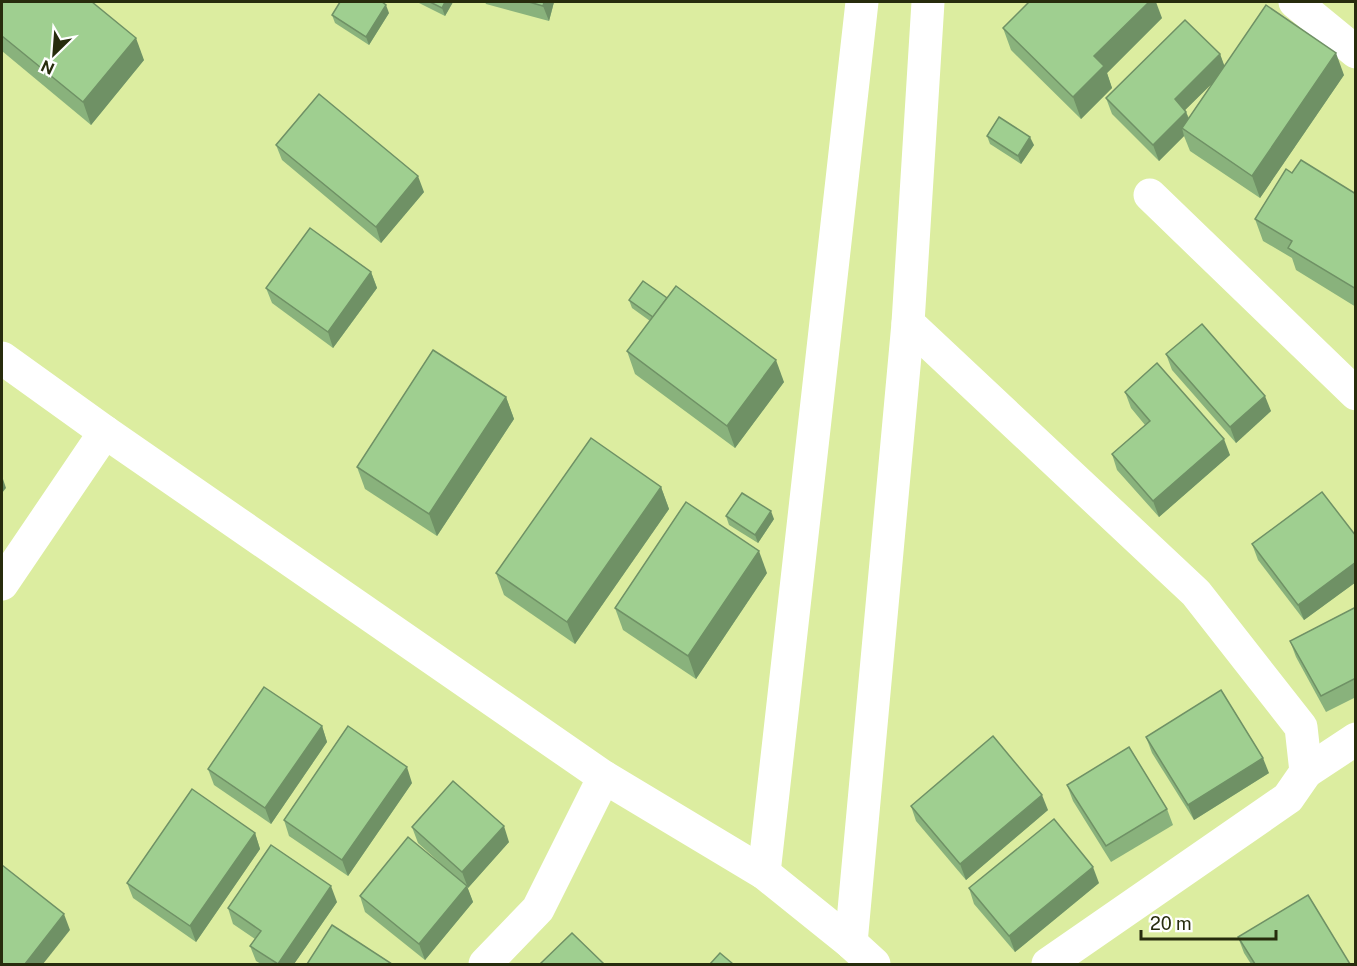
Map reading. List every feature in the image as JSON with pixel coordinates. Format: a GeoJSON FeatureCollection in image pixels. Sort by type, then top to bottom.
{"type":"FeatureCollection","features":[{"type":"Feature","properties":{"kind":"street"},"geometry":{"type":"LineString","coordinates":[[764,873],[862,2]]}},
{"type":"Feature","properties":{"kind":"street"},"geometry":{"type":"LineString","coordinates":[[862,954],[908,323],[928,2]]}},
{"type":"Feature","properties":{"kind":"street"},"geometry":{"type":"LineString","coordinates":[[1295,2],[1356,52]]}},
{"type":"Feature","properties":{"kind":"street"},"geometry":{"type":"LineString","coordinates":[[1150,195],[1356,394]]}},
{"type":"Feature","properties":{"kind":"street"},"geometry":{"type":"LineString","coordinates":[[908,323],[1196,593],[1301,727],[1306,772]]}},
{"type":"Feature","properties":{"kind":"street"},"geometry":{"type":"LineString","coordinates":[[2,358],[105,432],[604,777],[764,873],[862,954]]}},
{"type":"Feature","properties":{"kind":"street"},"geometry":{"type":"LineString","coordinates":[[2,584],[105,432]]}},
{"type":"Feature","properties":{"kind":"street"},"geometry":{"type":"LineString","coordinates":[[1048,964],[1288,798],[1306,772],[1356,739]]}},
{"type":"Feature","properties":{"kind":"street"},"geometry":{"type":"LineString","coordinates":[[485,964],[538,909],[604,777]]}},
{"type":"Feature","properties":{"kind":"building"},"geometry":{"type":"Polygon","coordinates":[[[3,2],[92,2],[136,38],[83,102],[2,36],[3,2]]]}},
{"type":"Feature","properties":{"kind":"building"},"geometry":{"type":"Polygon","coordinates":[[[340,2],[382,2],[386,5],[366,37],[332,15],[340,2]]]}},
{"type":"Feature","properties":{"kind":"building"},"geometry":{"type":"Polygon","coordinates":[[[430,2],[445,2],[442,8],[430,2]]]}},
{"type":"Feature","properties":{"kind":"building"},"geometry":{"type":"Polygon","coordinates":[[[529,2],[544,2],[543,6],[529,2]]]}},
{"type":"Feature","properties":{"kind":"building"},"geometry":{"type":"Polygon","coordinates":[[[1029,2],[1149,2],[1094,56],[1104,66],[1073,97],[1003,28],[1029,2]]]}},
{"type":"Feature","properties":{"kind":"building"},"geometry":{"type":"Polygon","coordinates":[[[1266,5],[1336,53],[1252,176],[1182,128],[1266,5]]]}},
{"type":"Feature","properties":{"kind":"building"},"geometry":{"type":"Polygon","coordinates":[[[1185,20],[1220,54],[1175,99],[1186,112],[1153,145],[1106,98],[1185,20]]]}},
{"type":"Feature","properties":{"kind":"building"},"geometry":{"type":"Polygon","coordinates":[[[319,94],[418,176],[376,227],[276,145],[319,94]]]}},
{"type":"Feature","properties":{"kind":"building"},"geometry":{"type":"Polygon","coordinates":[[[999,117],[1030,137],[1018,156],[987,136],[999,117]]]}},
{"type":"Feature","properties":{"kind":"building"},"geometry":{"type":"Polygon","coordinates":[[[1301,160],[1356,194],[1356,289],[1288,248],[1292,241],[1255,219],[1286,169],[1292,173],[1301,160]]]}},
{"type":"Feature","properties":{"kind":"building"},"geometry":{"type":"Polygon","coordinates":[[[310,228],[371,272],[328,332],[266,288],[310,228]]]}},
{"type":"Feature","properties":{"kind":"building"},"geometry":{"type":"Polygon","coordinates":[[[643,281],[667,298],[653,317],[629,300],[643,281]]]}},
{"type":"Feature","properties":{"kind":"building"},"geometry":{"type":"Polygon","coordinates":[[[676,286],[776,360],[727,426],[627,351],[676,286]]]}},
{"type":"Feature","properties":{"kind":"building"},"geometry":{"type":"Polygon","coordinates":[[[1202,324],[1265,396],[1230,427],[1166,354],[1202,324]]]}},
{"type":"Feature","properties":{"kind":"building"},"geometry":{"type":"Polygon","coordinates":[[[433,350],[506,397],[429,514],[357,467],[433,350]]]}},
{"type":"Feature","properties":{"kind":"building"},"geometry":{"type":"Polygon","coordinates":[[[1157,363],[1224,439],[1153,501],[1112,454],[1150,421],[1125,392],[1157,363]]]}},
{"type":"Feature","properties":{"kind":"building"},"geometry":{"type":"Polygon","coordinates":[[[591,438],[661,487],[567,622],[496,573],[591,438]]]}},
{"type":"Feature","properties":{"kind":"building"},"geometry":{"type":"Polygon","coordinates":[[[1322,492],[1356,536],[1356,562],[1298,605],[1252,544],[1322,492]]]}},
{"type":"Feature","properties":{"kind":"building"},"geometry":{"type":"Polygon","coordinates":[[[742,493],[771,511],[755,535],[726,516],[742,493]]]}},
{"type":"Feature","properties":{"kind":"building"},"geometry":{"type":"Polygon","coordinates":[[[686,502],[759,551],[688,656],[615,608],[686,502]]]}},
{"type":"Feature","properties":{"kind":"building"},"geometry":{"type":"Polygon","coordinates":[[[1356,607],[1356,678],[1321,696],[1290,641],[1356,607]]]}},
{"type":"Feature","properties":{"kind":"building"},"geometry":{"type":"Polygon","coordinates":[[[264,687],[322,726],[265,808],[208,769],[264,687]]]}},
{"type":"Feature","properties":{"kind":"building"},"geometry":{"type":"Polygon","coordinates":[[[1221,690],[1263,758],[1188,805],[1146,737],[1221,690]]]}},
{"type":"Feature","properties":{"kind":"building"},"geometry":{"type":"Polygon","coordinates":[[[348,726],[407,767],[342,860],[284,820],[348,726]]]}},
{"type":"Feature","properties":{"kind":"building"},"geometry":{"type":"Polygon","coordinates":[[[993,736],[1042,795],[960,864],[911,806],[993,736]]]}},
{"type":"Feature","properties":{"kind":"building"},"geometry":{"type":"Polygon","coordinates":[[[1129,747],[1167,809],[1106,846],[1067,785],[1129,747]]]}},
{"type":"Feature","properties":{"kind":"building"},"geometry":{"type":"Polygon","coordinates":[[[453,781],[504,826],[462,872],[412,827],[453,781]]]}},
{"type":"Feature","properties":{"kind":"building"},"geometry":{"type":"Polygon","coordinates":[[[192,789],[255,833],[190,926],[127,883],[192,789]]]}},
{"type":"Feature","properties":{"kind":"building"},"geometry":{"type":"Polygon","coordinates":[[[1054,819],[1093,867],[1009,936],[969,888],[1054,819]]]}},
{"type":"Feature","properties":{"kind":"building"},"geometry":{"type":"Polygon","coordinates":[[[408,837],[467,886],[419,944],[360,896],[408,837]]]}},
{"type":"Feature","properties":{"kind":"building"},"geometry":{"type":"Polygon","coordinates":[[[271,845],[331,886],[278,964],[250,946],[261,931],[228,908],[271,845]]]}},
{"type":"Feature","properties":{"kind":"building"},"geometry":{"type":"Polygon","coordinates":[[[2,865],[64,914],[25,964],[2,964],[2,865]]]}},
{"type":"Feature","properties":{"kind":"building"},"geometry":{"type":"Polygon","coordinates":[[[1308,895],[1350,964],[1255,964],[1238,937],[1308,895]]]}},
{"type":"Feature","properties":{"kind":"building"},"geometry":{"type":"Polygon","coordinates":[[[332,925],[392,964],[307,964],[332,925]]]}},
{"type":"Feature","properties":{"kind":"building"},"geometry":{"type":"Polygon","coordinates":[[[572,933],[604,964],[540,964],[572,933]]]}},
{"type":"Feature","properties":{"kind":"building"},"geometry":{"type":"Polygon","coordinates":[[[720,953],[733,964],[710,964],[720,953]]]}}]}
